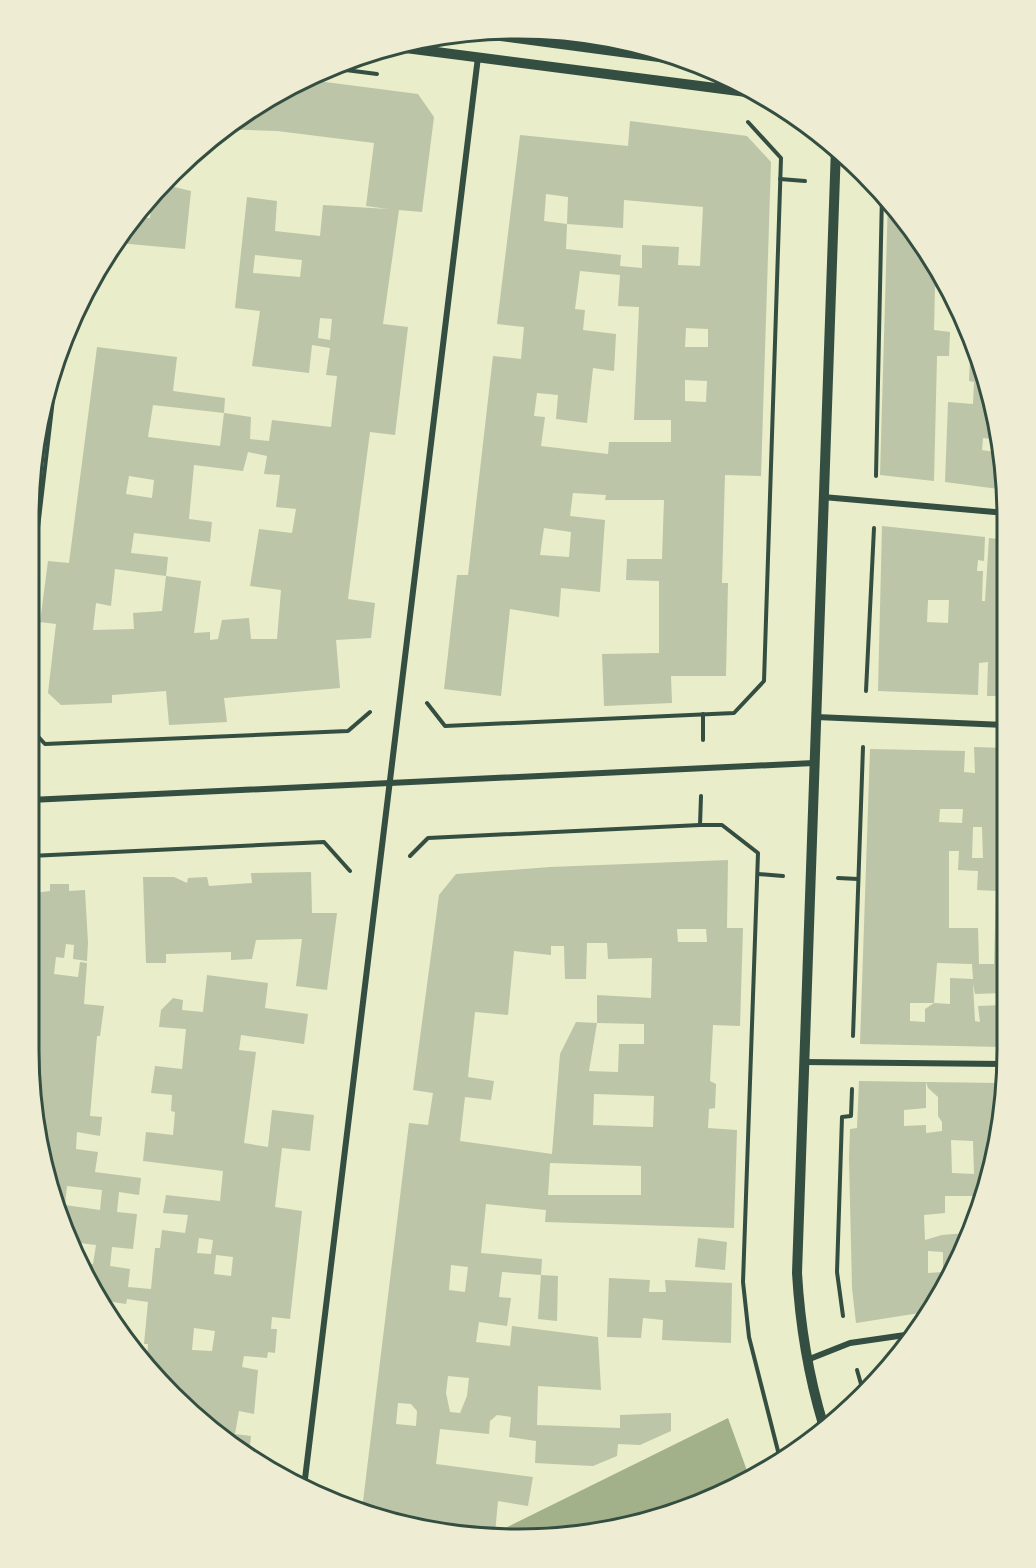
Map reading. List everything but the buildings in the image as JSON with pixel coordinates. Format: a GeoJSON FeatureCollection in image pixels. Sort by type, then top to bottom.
{"type":"FeatureCollection","features":[{"type":"Feature","properties":{"kind":"street"},"geometry":{"type":"LineString","coordinates":[[524,39],[640,54]]}},
{"type":"Feature","properties":{"kind":"street"},"geometry":{"type":"LineString","coordinates":[[418,50],[735,90]]}},
{"type":"Feature","properties":{"kind":"street"},"geometry":{"type":"LineString","coordinates":[[305,1479],[477,57]]}},
{"type":"Feature","properties":{"kind":"street"},"geometry":{"type":"LineString","coordinates":[[823,1419],[807,1360],[800,1318],[797,1273],[836,159]]}},
{"type":"Feature","properties":{"kind":"street"},"geometry":{"type":"LineString","coordinates":[[823,497],[997,512]]}},
{"type":"Feature","properties":{"kind":"street"},"geometry":{"type":"LineString","coordinates":[[816,717],[997,725]]}},
{"type":"Feature","properties":{"kind":"street"},"geometry":{"type":"LineString","coordinates":[[39,800],[814,763]]}},
{"type":"Feature","properties":{"kind":"street"},"geometry":{"type":"LineString","coordinates":[[804,1062],[997,1064]]}},
{"type":"Feature","properties":{"kind":"street"},"geometry":{"type":"LineString","coordinates":[[807,1360],[850,1343],[903,1335]]}},
{"type":"Feature","properties":{"kind":"path"},"geometry":{"type":"LineString","coordinates":[[427,692],[425,702],[445,726],[734,713],[764,681],[781,158]]}},
{"type":"Feature","properties":{"kind":"path"},"geometry":{"type":"LineString","coordinates":[[844,1324],[837,1272],[842,1117],[850,1116],[853,1062],[864,719],[875,501],[882,206]]}},
{"type":"Feature","properties":{"kind":"path"},"geometry":{"type":"LineString","coordinates":[[39,519],[52,407]]}},
{"type":"Feature","properties":{"kind":"path"},"geometry":{"type":"LineString","coordinates":[[39,738],[45,744],[348,731],[371,712],[372,700]]}},
{"type":"Feature","properties":{"kind":"path"},"geometry":{"type":"LineString","coordinates":[[406,859],[428,838],[700,825],[722,825],[758,852],[743,1282],[749,1337],[778,1452]]}},
{"type":"Feature","properties":{"kind":"path"},"geometry":{"type":"LineString","coordinates":[[39,856],[324,842],[351,872]]}},
{"type":"Feature","properties":{"kind":"shaded area"},"geometry":{"type":"Polygon","coordinates":[[[728,1418],[747,1471],[730,1480],[672,1504],[611,1520],[549,1528],[504,1529],[728,1418]]]}}]}
